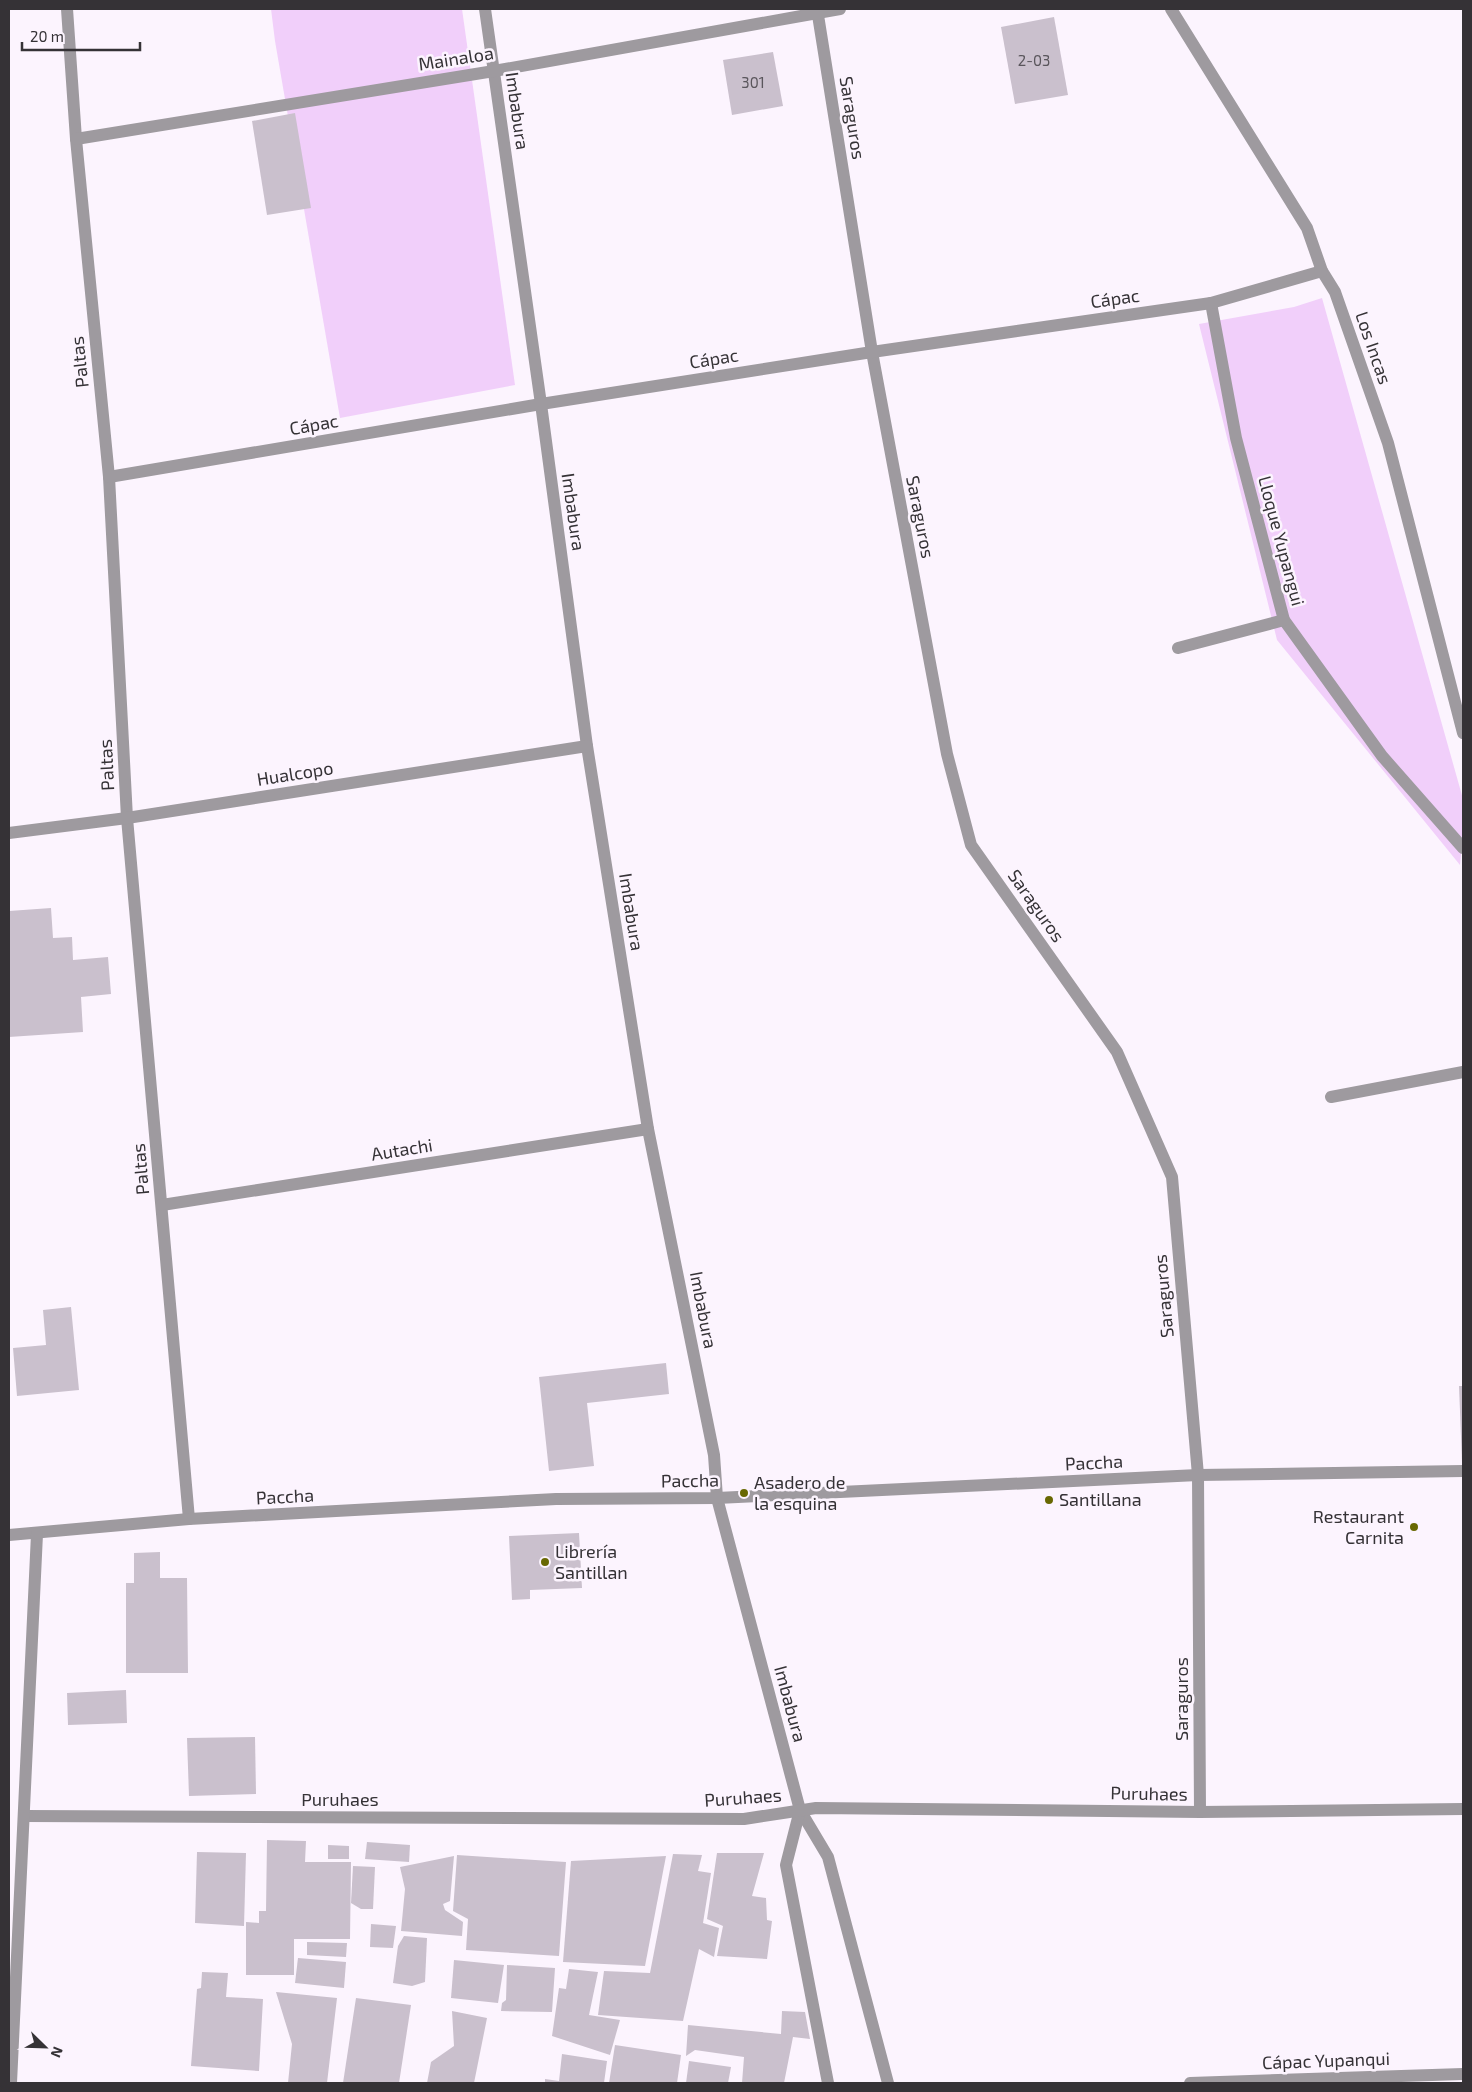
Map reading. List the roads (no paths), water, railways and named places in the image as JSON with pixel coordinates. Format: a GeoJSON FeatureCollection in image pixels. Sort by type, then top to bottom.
{"type":"FeatureCollection","features":[{"type":"Feature","properties":{"kind":"street","name":"Paltas"},"geometry":{"type":"LineString","coordinates":[[67,9],[76,139],[109,477],[127,818],[189,1519]]}},
{"type":"Feature","properties":{"kind":"street","name":"Imbabura"},"geometry":{"type":"LineString","coordinates":[[485,9],[587,746],[648,1129],[714,1455],[717,1498],[800,1810],[828,1858],[888,2083]]}},
{"type":"Feature","properties":{"kind":"street","name":"Mainaloa"},"geometry":{"type":"LineString","coordinates":[[76,139],[494,71],[817,11],[840,9]]}},
{"type":"Feature","properties":{"kind":"street","name":"Los Incas"},"geometry":{"type":"LineString","coordinates":[[1171,9],[1306,228],[1322,271],[1335,292],[1388,443],[1463,733]]}},
{"type":"Feature","properties":{"kind":"street","name":"Saraguros"},"geometry":{"type":"LineString","coordinates":[[817,11],[872,352],[946,754],[971,845],[1117,1052],[1172,1178],[1198,1476],[1200,1812]]}},
{"type":"Feature","properties":{"kind":"street","name":"Cápac"},"geometry":{"type":"LineString","coordinates":[[109,477],[541,404],[872,352],[1211,303],[1322,271]]}},
{"type":"Feature","properties":{"kind":"street","name":"Lloque Yupangui"},"geometry":{"type":"LineString","coordinates":[[1211,303],[1236,438],[1284,620],[1382,756],[1463,848]]}},
{"type":"Feature","properties":{"kind":"street"},"geometry":{"type":"LineString","coordinates":[[1178,648],[1284,620]]}},
{"type":"Feature","properties":{"kind":"street","name":"Hualcopo"},"geometry":{"type":"LineString","coordinates":[[9,833],[127,818],[587,746]]}},
{"type":"Feature","properties":{"kind":"street"},"geometry":{"type":"LineString","coordinates":[[1330,1097],[1463,1072]]}},
{"type":"Feature","properties":{"kind":"street","name":"Autachi"},"geometry":{"type":"LineString","coordinates":[[162,1205],[648,1129]]}},
{"type":"Feature","properties":{"kind":"street","name":"Paccha"},"geometry":{"type":"LineString","coordinates":[[9,1536],[189,1519],[556,1499],[717,1498],[1198,1476],[1463,1471]]}},
{"type":"Feature","properties":{"kind":"street"},"geometry":{"type":"LineString","coordinates":[[11,2083],[37,1534]]}},
{"type":"Feature","properties":{"kind":"street","name":"Puruhaes"},"geometry":{"type":"LineString","coordinates":[[25,1816],[744,1819],[826,1808],[1200,1812],[1463,1809]]}},
{"type":"Feature","properties":{"kind":"street","name":"Imbabura"},"geometry":{"type":"LineString","coordinates":[[800,1810],[786,1865],[828,2083]]}},
{"type":"Feature","properties":{"kind":"street","name":"Cápac Yupanqui"},"geometry":{"type":"LineString","coordinates":[[1190,2083],[1463,2074]]}},
{"type":"Feature","properties":{"kind":"place","name":"Asadero de la esquina"},"geometry":{"type":"Point","coordinates":[744,1493]}},
{"type":"Feature","properties":{"kind":"place","name":"Santillana"},"geometry":{"type":"Point","coordinates":[1049,1500]}},
{"type":"Feature","properties":{"kind":"place","name":"Restaurant Carnita"},"geometry":{"type":"Point","coordinates":[1414,1527]}},
{"type":"Feature","properties":{"kind":"place","name":"Librería Santillan"},"geometry":{"type":"Point","coordinates":[545,1562]}}]}
